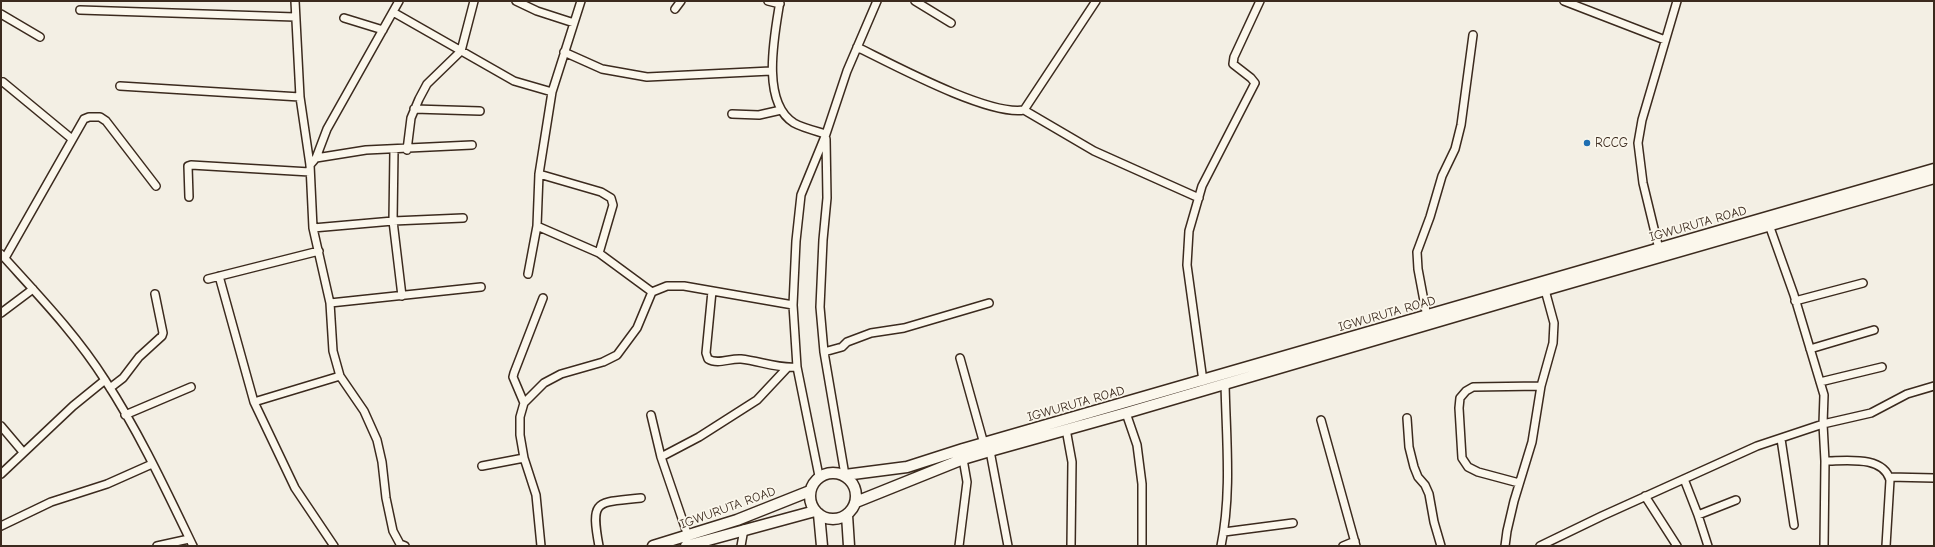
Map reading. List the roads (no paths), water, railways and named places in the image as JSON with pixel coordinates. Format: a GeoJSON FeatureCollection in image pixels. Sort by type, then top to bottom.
{"type":"FeatureCollection","features":[{"type":"Feature","properties":{"kind":"main road","name":"IGWURUTA ROAD"},"geometry":{"type":"LineString","coordinates":[[845,475],[907,467],[1126,413],[1545,290],[1934,169]]}},
{"type":"Feature","properties":{"kind":"main road","name":"IGWURUTA ROAD"},"geometry":{"type":"LineString","coordinates":[[856,502],[963,459],[987,447],[1203,381],[1659,249],[1934,178]]}},
{"type":"Feature","properties":{"kind":"main road"},"geometry":{"type":"LineString","coordinates":[[828,472],[838,472],[845,475],[855,487],[856,502],[847,515],[837,519],[828,519],[817,512],[811,503],[810,491],[819,476],[828,472]]}},
{"type":"Feature","properties":{"kind":"main road","name":"IGWURUTA ROAD"},"geometry":{"type":"LineString","coordinates":[[687,541],[810,491]]}},
{"type":"Feature","properties":{"kind":"main road","name":"IGWURUTA ROAD"},"geometry":{"type":"LineString","coordinates":[[653,546],[687,541],[817,512]]}},
{"type":"Feature","properties":{"kind":"main road"},"geometry":{"type":"LineString","coordinates":[[817,512],[822,546]]}},
{"type":"Feature","properties":{"kind":"main road"},"geometry":{"type":"LineString","coordinates":[[847,515],[849,546]]}},
{"type":"Feature","properties":{"kind":"street"},"geometry":{"type":"LineString","coordinates":[[295,1],[300,97],[310,169],[313,228],[330,302],[331,336],[340,376],[364,411],[377,440],[393,531],[402,545],[392,546]]}},
{"type":"Feature","properties":{"kind":"street"},"geometry":{"type":"LineString","coordinates":[[310,169],[316,158],[327,129],[399,1]]}},
{"type":"Feature","properties":{"kind":"street"},"geometry":{"type":"LineString","coordinates":[[407,150],[410,123],[414,109],[427,84],[461,51],[474,1]]}},
{"type":"Feature","properties":{"kind":"street"},"geometry":{"type":"LineString","coordinates":[[516,1],[537,11],[574,23]]}},
{"type":"Feature","properties":{"kind":"street"},"geometry":{"type":"LineString","coordinates":[[528,274],[537,226],[539,174],[552,92],[580,1]]}},
{"type":"Feature","properties":{"kind":"street"},"geometry":{"type":"LineString","coordinates":[[675,9],[681,1]]}},
{"type":"Feature","properties":{"kind":"street"},"geometry":{"type":"LineString","coordinates":[[768,1],[780,3],[771,71],[781,110],[794,122],[826,134]]}},
{"type":"Feature","properties":{"kind":"street"},"geometry":{"type":"LineString","coordinates":[[819,476],[797,367],[794,305],[796,241],[801,194],[826,134],[857,47],[877,1]]}},
{"type":"Feature","properties":{"kind":"street"},"geometry":{"type":"LineString","coordinates":[[915,1],[951,23]]}},
{"type":"Feature","properties":{"kind":"street"},"geometry":{"type":"LineString","coordinates":[[1024,110],[1096,1]]}},
{"type":"Feature","properties":{"kind":"street"},"geometry":{"type":"LineString","coordinates":[[1203,381],[1187,265],[1189,231],[1202,186],[1255,83],[1233,64],[1234,57],[1260,1]]}},
{"type":"Feature","properties":{"kind":"street"},"geometry":{"type":"LineString","coordinates":[[1564,1],[1665,40]]}},
{"type":"Feature","properties":{"kind":"street"},"geometry":{"type":"LineString","coordinates":[[1659,249],[1643,183],[1638,143],[1642,120],[1677,1]]}},
{"type":"Feature","properties":{"kind":"street"},"geometry":{"type":"LineString","coordinates":[[80,10],[295,18]]}},
{"type":"Feature","properties":{"kind":"street"},"geometry":{"type":"LineString","coordinates":[[392,12],[514,81],[552,92]]}},
{"type":"Feature","properties":{"kind":"street"},"geometry":{"type":"LineString","coordinates":[[1,14],[40,37]]}},
{"type":"Feature","properties":{"kind":"street"},"geometry":{"type":"LineString","coordinates":[[344,18],[383,30]]}},
{"type":"Feature","properties":{"kind":"street"},"geometry":{"type":"LineString","coordinates":[[1427,317],[1418,269],[1418,252],[1442,176],[1455,149],[1461,125],[1473,35]]}},
{"type":"Feature","properties":{"kind":"street"},"geometry":{"type":"LineString","coordinates":[[857,47],[905,70],[988,106],[1018,111],[1024,110],[1094,151],[1199,198]]}},
{"type":"Feature","properties":{"kind":"street"},"geometry":{"type":"LineString","coordinates":[[564,52],[602,69],[647,77],[771,71]]}},
{"type":"Feature","properties":{"kind":"street"},"geometry":{"type":"LineString","coordinates":[[3,82],[72,139]]}},
{"type":"Feature","properties":{"kind":"street"},"geometry":{"type":"LineString","coordinates":[[120,86],[300,97]]}},
{"type":"Feature","properties":{"kind":"street"},"geometry":{"type":"LineString","coordinates":[[414,109],[480,110]]}},
{"type":"Feature","properties":{"kind":"street"},"geometry":{"type":"LineString","coordinates":[[732,114],[759,115],[781,110]]}},
{"type":"Feature","properties":{"kind":"street"},"geometry":{"type":"LineString","coordinates":[[156,186],[110,125],[100,117],[89,117],[84,119],[3,256],[73,334],[105,380],[152,464],[193,546]]}},
{"type":"Feature","properties":{"kind":"street"},"geometry":{"type":"LineString","coordinates":[[826,134],[827,198],[820,307],[824,352],[845,475]]}},
{"type":"Feature","properties":{"kind":"street"},"geometry":{"type":"LineString","coordinates":[[316,158],[366,150],[407,150],[472,145]]}},
{"type":"Feature","properties":{"kind":"street"},"geometry":{"type":"LineString","coordinates":[[394,150],[393,221],[402,296]]}},
{"type":"Feature","properties":{"kind":"street"},"geometry":{"type":"LineString","coordinates":[[189,196],[187,171],[188,166],[191,165],[310,169]]}},
{"type":"Feature","properties":{"kind":"street"},"geometry":{"type":"LineString","coordinates":[[539,174],[601,192],[611,198],[613,205],[599,253]]}},
{"type":"Feature","properties":{"kind":"street"},"geometry":{"type":"LineString","coordinates":[[313,228],[393,221],[463,218]]}},
{"type":"Feature","properties":{"kind":"street"},"geometry":{"type":"LineString","coordinates":[[1768,221],[1824,395],[1824,546]]}},
{"type":"Feature","properties":{"kind":"street"},"geometry":{"type":"LineString","coordinates":[[537,226],[599,253],[652,292]]}},
{"type":"Feature","properties":{"kind":"street"},"geometry":{"type":"LineString","coordinates":[[208,279],[318,251]]}},
{"type":"Feature","properties":{"kind":"street"},"geometry":{"type":"LineString","coordinates":[[219,276],[254,402],[295,488],[334,546]]}},
{"type":"Feature","properties":{"kind":"street"},"geometry":{"type":"LineString","coordinates":[[1795,301],[1863,283]]}},
{"type":"Feature","properties":{"kind":"street"},"geometry":{"type":"LineString","coordinates":[[541,546],[536,495],[524,458],[520,435],[520,417],[524,403],[544,383],[561,374],[603,362],[618,355],[637,328],[652,292],[667,286],[712,291],[794,305]]}},
{"type":"Feature","properties":{"kind":"street"},"geometry":{"type":"LineString","coordinates":[[330,302],[481,287]]}},
{"type":"Feature","properties":{"kind":"street"},"geometry":{"type":"LineString","coordinates":[[1,313],[33,288]]}},
{"type":"Feature","properties":{"kind":"street"},"geometry":{"type":"LineString","coordinates":[[1505,546],[1507,531],[1519,483],[1532,442],[1541,386],[1553,343],[1554,323],[1545,290]]}},
{"type":"Feature","properties":{"kind":"street"},"geometry":{"type":"LineString","coordinates":[[712,291],[706,353],[708,359],[713,362],[740,359],[787,368],[797,367]]}},
{"type":"Feature","properties":{"kind":"street"},"geometry":{"type":"LineString","coordinates":[[110,388],[123,378],[139,358],[162,336],[155,294]]}},
{"type":"Feature","properties":{"kind":"street"},"geometry":{"type":"LineString","coordinates":[[524,403],[513,377],[543,298]]}},
{"type":"Feature","properties":{"kind":"street"},"geometry":{"type":"LineString","coordinates":[[824,352],[842,347],[847,342],[871,333],[904,328],[988,303]]}},
{"type":"Feature","properties":{"kind":"street"},"geometry":{"type":"LineString","coordinates":[[1810,349],[1874,330]]}},
{"type":"Feature","properties":{"kind":"street"},"geometry":{"type":"LineString","coordinates":[[960,358],[987,447],[1008,546]]}},
{"type":"Feature","properties":{"kind":"street"},"geometry":{"type":"LineString","coordinates":[[1820,382],[1882,367]]}},
{"type":"Feature","properties":{"kind":"street"},"geometry":{"type":"LineString","coordinates":[[661,457],[681,448],[757,400],[787,368]]}},
{"type":"Feature","properties":{"kind":"street"},"geometry":{"type":"LineString","coordinates":[[254,402],[340,376]]}},
{"type":"Feature","properties":{"kind":"street"},"geometry":{"type":"LineString","coordinates":[[1,474],[73,406],[105,380]]}},
{"type":"Feature","properties":{"kind":"street"},"geometry":{"type":"LineString","coordinates":[[1221,546],[1224,532],[1227,453],[1225,383]]}},
{"type":"Feature","properties":{"kind":"street"},"geometry":{"type":"LineString","coordinates":[[1519,483],[1478,472],[1468,467],[1462,458],[1459,408],[1460,398],[1466,391],[1473,388],[1541,386]]}},
{"type":"Feature","properties":{"kind":"street"},"geometry":{"type":"LineString","coordinates":[[1540,546],[1645,496],[1757,446],[1823,424],[1871,413],[1907,394],[1934,386]]}},
{"type":"Feature","properties":{"kind":"street"},"geometry":{"type":"LineString","coordinates":[[125,415],[191,387]]}},
{"type":"Feature","properties":{"kind":"street"},"geometry":{"type":"LineString","coordinates":[[1126,413],[1137,445],[1142,484],[1142,546]]}},
{"type":"Feature","properties":{"kind":"street"},"geometry":{"type":"LineString","coordinates":[[651,415],[661,457],[687,541]]}},
{"type":"Feature","properties":{"kind":"street"},"geometry":{"type":"LineString","coordinates":[[1407,418],[1409,448],[1414,467],[1418,477],[1425,485],[1429,494],[1434,522],[1441,546]]}},
{"type":"Feature","properties":{"kind":"street"},"geometry":{"type":"LineString","coordinates":[[1321,420],[1325,440],[1356,543],[1344,546]]}},
{"type":"Feature","properties":{"kind":"street"},"geometry":{"type":"LineString","coordinates":[[1,426],[23,452]]}},
{"type":"Feature","properties":{"kind":"street"},"geometry":{"type":"LineString","coordinates":[[1066,429],[1072,462],[1071,546]]}},
{"type":"Feature","properties":{"kind":"street"},"geometry":{"type":"LineString","coordinates":[[1781,439],[1794,524]]}},
{"type":"Feature","properties":{"kind":"street"},"geometry":{"type":"LineString","coordinates":[[482,466],[524,458]]}},
{"type":"Feature","properties":{"kind":"street"},"geometry":{"type":"LineString","coordinates":[[959,546],[967,482],[963,459]]}},
{"type":"Feature","properties":{"kind":"street"},"geometry":{"type":"LineString","coordinates":[[1825,461],[1864,462],[1883,468],[1889,477],[1886,546]]}},
{"type":"Feature","properties":{"kind":"street"},"geometry":{"type":"LineString","coordinates":[[1,526],[52,502],[106,484],[152,464]]}},
{"type":"Feature","properties":{"kind":"street"},"geometry":{"type":"LineString","coordinates":[[1889,477],[1934,478]]}},
{"type":"Feature","properties":{"kind":"street"},"geometry":{"type":"LineString","coordinates":[[1684,479],[1708,546]]}},
{"type":"Feature","properties":{"kind":"street"},"geometry":{"type":"LineString","coordinates":[[1645,496],[1677,546]]}},
{"type":"Feature","properties":{"kind":"street"},"geometry":{"type":"LineString","coordinates":[[599,546],[595,521],[596,511],[600,505],[605,502],[641,498]]}},
{"type":"Feature","properties":{"kind":"street"},"geometry":{"type":"LineString","coordinates":[[1698,515],[1736,500]]}},
{"type":"Feature","properties":{"kind":"street"},"geometry":{"type":"LineString","coordinates":[[1224,532],[1293,523]]}},
{"type":"Feature","properties":{"kind":"street"},"geometry":{"type":"LineString","coordinates":[[741,546],[744,529]]}},
{"type":"Feature","properties":{"kind":"street"},"geometry":{"type":"LineString","coordinates":[[157,546],[189,539]]}},
{"type":"Feature","properties":{"kind":"place","name":"RCCG"},"geometry":{"type":"Point","coordinates":[1587,143]}}]}
